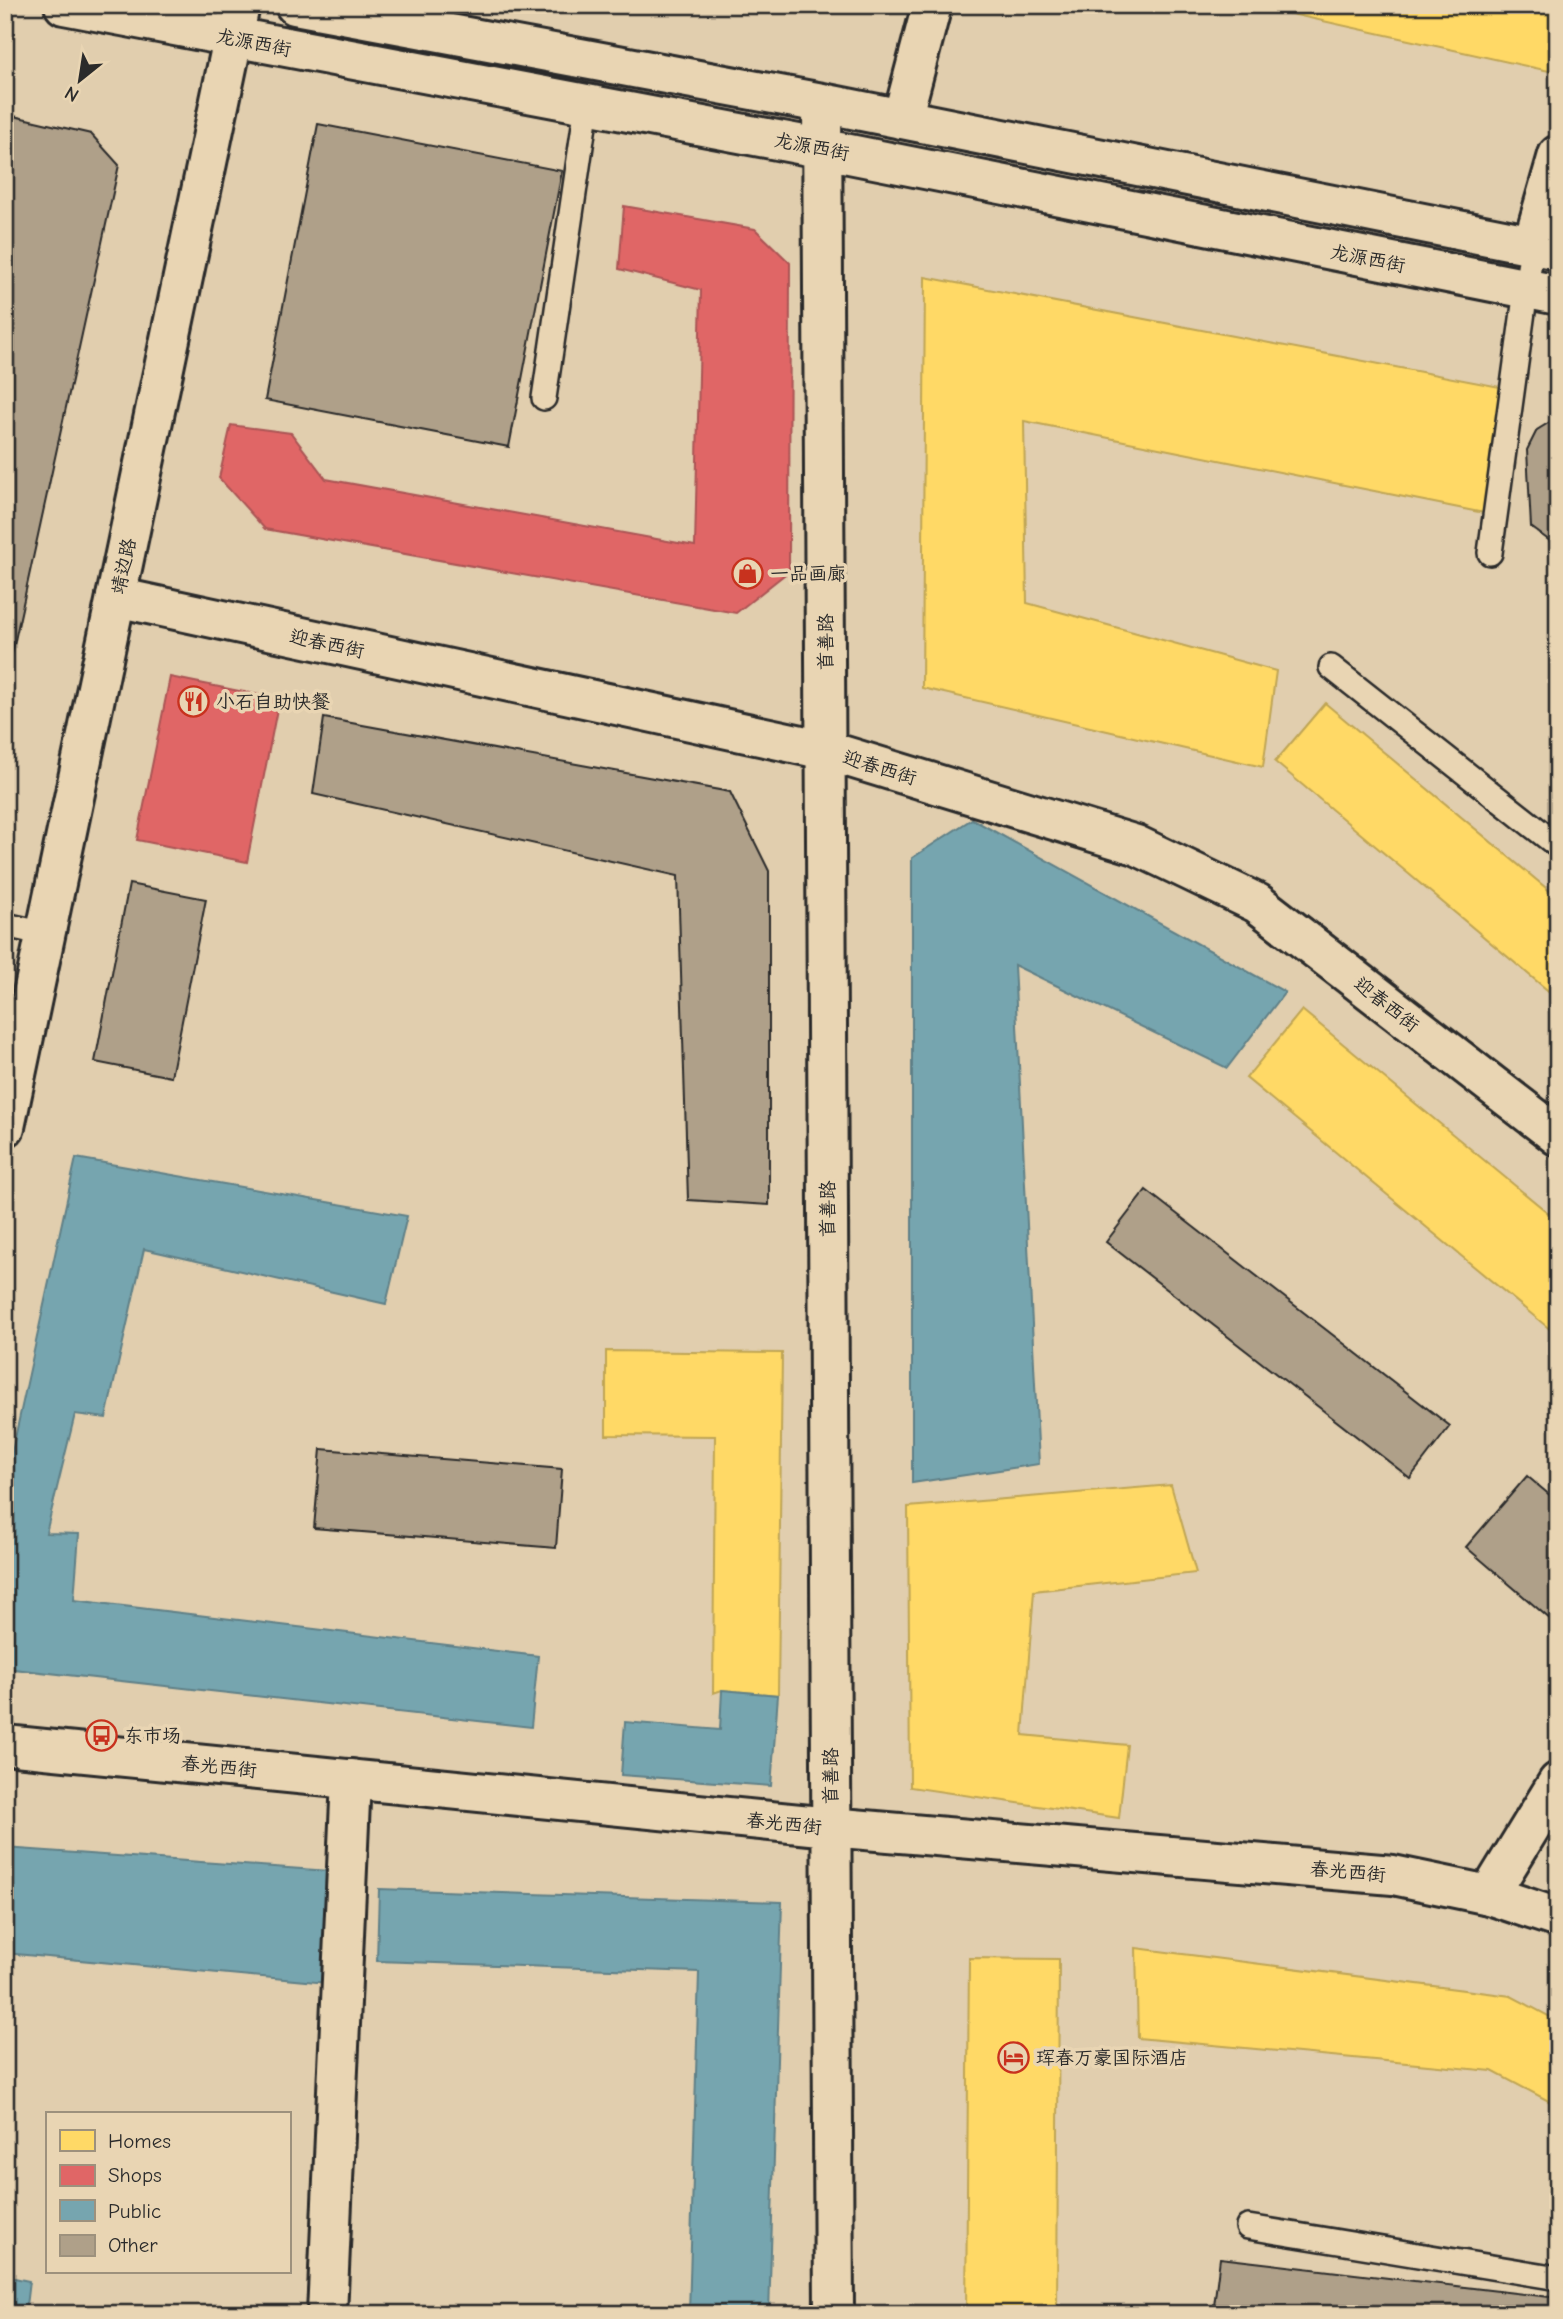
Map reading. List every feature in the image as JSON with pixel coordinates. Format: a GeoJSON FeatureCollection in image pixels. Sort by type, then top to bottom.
{"type":"FeatureCollection","features":[{"type":"Feature","properties":{"kind":"street","name":"龙源西街"},"geometry":{"type":"LineString","coordinates":[[64,5],[237,22],[587,104],[822,148],[1542,292]]}},
{"type":"Feature","properties":{"kind":"street"},"geometry":{"type":"LineString","coordinates":[[295,5],[822,103],[1545,248],[1558,155]]}},
{"type":"Feature","properties":{"kind":"street"},"geometry":{"type":"LineString","coordinates":[[902,119],[932,5]]}},
{"type":"Feature","properties":{"kind":"street","name":"靖边路"},"geometry":{"type":"LineString","coordinates":[[5,1127],[237,22]]}},
{"type":"Feature","properties":{"kind":"street","name":"首善路"},"geometry":{"type":"LineString","coordinates":[[822,103],[834,2314]]}},
{"type":"Feature","properties":{"kind":"street","name":"迎春西街"},"geometry":{"type":"LineString","coordinates":[[116,597],[825,750],[1136,845],[1257,903],[1558,1136]]}},
{"type":"Feature","properties":{"kind":"street","name":"春光西街"},"geometry":{"type":"LineString","coordinates":[[5,1745],[830,1827],[1393,1875],[1489,1895],[1558,1918]]}},
{"type":"Feature","properties":{"kind":"street"},"geometry":{"type":"LineString","coordinates":[[327,2314],[351,1779]]}},
{"type":"Feature","properties":{"kind":"street"},"geometry":{"type":"LineString","coordinates":[[1489,1895],[1558,1782]]}},
{"type":"Feature","properties":{"kind":"lane"},"geometry":{"type":"LineString","coordinates":[[544,398],[587,104]]}},
{"type":"Feature","properties":{"kind":"lane"},"geometry":{"type":"LineString","coordinates":[[1490,554],[1542,292],[1545,248]]}},
{"type":"Feature","properties":{"kind":"lane"},"geometry":{"type":"LineString","coordinates":[[1331,667],[1558,846]]}},
{"type":"Feature","properties":{"kind":"lane"},"geometry":{"type":"LineString","coordinates":[[5,925],[46,934]]}},
{"type":"Feature","properties":{"kind":"lane"},"geometry":{"type":"LineString","coordinates":[[1248,2227],[1558,2278]]}},
{"type":"Feature","properties":{"kind":"building: Homes"},"geometry":{"type":"Polygon","coordinates":[[[1251,5],[1558,5],[1558,73],[1251,5]]]}},
{"type":"Feature","properties":{"kind":"building: Homes"},"geometry":{"type":"Polygon","coordinates":[[[925,277],[1500,387],[1484,513],[1024,421],[1027,603],[1276,671],[1263,767],[922,688],[925,277]]]}},
{"type":"Feature","properties":{"kind":"building: Homes"},"geometry":{"type":"Polygon","coordinates":[[[1325,703],[1558,898],[1558,999],[1275,762],[1325,703]]]}},
{"type":"Feature","properties":{"kind":"building: Homes"},"geometry":{"type":"Polygon","coordinates":[[[1302,1010],[1558,1221],[1558,1336],[1246,1078],[1302,1010]]]}},
{"type":"Feature","properties":{"kind":"building: Homes"},"geometry":{"type":"Polygon","coordinates":[[[606,1351],[782,1353],[778,1695],[722,1690],[713,1693],[715,1436],[606,1435],[606,1351]]]}},
{"type":"Feature","properties":{"kind":"building: Homes"},"geometry":{"type":"Polygon","coordinates":[[[1171,1485],[1196,1573],[1034,1591],[1023,1735],[1127,1745],[1119,1818],[910,1787],[908,1507],[1171,1485]]]}},
{"type":"Feature","properties":{"kind":"building: Homes"},"geometry":{"type":"Polygon","coordinates":[[[1136,1948],[1511,1996],[1558,2021],[1558,2106],[1492,2071],[1138,2038],[1136,1948]]]}},
{"type":"Feature","properties":{"kind":"building: Homes","name":"珲春万豪国际酒店"},"geometry":{"type":"Polygon","coordinates":[[[969,1958],[1059,1959],[1057,2314],[966,2314],[969,1958]]]}},
{"type":"Feature","properties":{"kind":"building: Shops"},"geometry":{"type":"Polygon","coordinates":[[[624,206],[755,229],[790,263],[789,571],[736,613],[265,529],[219,478],[231,425],[291,433],[326,479],[695,546],[701,290],[619,269],[624,206]]]}},
{"type":"Feature","properties":{"kind":"building: Shops"},"geometry":{"type":"Polygon","coordinates":[[[170,677],[279,699],[247,862],[137,840],[170,677]]]}},
{"type":"Feature","properties":{"kind":"building: Public"},"geometry":{"type":"Polygon","coordinates":[[[972,819],[1285,992],[1227,1068],[1014,965],[1039,1464],[912,1483],[912,858],[972,819]]]}},
{"type":"Feature","properties":{"kind":"building: Public"},"geometry":{"type":"Polygon","coordinates":[[[76,1158],[407,1216],[386,1304],[144,1249],[106,1418],[75,1414],[46,1533],[79,1534],[74,1600],[538,1656],[531,1727],[5,1668],[5,1484],[76,1158]]]}},
{"type":"Feature","properties":{"kind":"building: Public"},"geometry":{"type":"Polygon","coordinates":[[[722,1690],[778,1695],[771,1786],[621,1775],[625,1722],[720,1730],[722,1690]]]}},
{"type":"Feature","properties":{"kind":"building: Public"},"geometry":{"type":"Polygon","coordinates":[[[5,1848],[329,1871],[327,1983],[5,1953],[5,1848]]]}},
{"type":"Feature","properties":{"kind":"building: Public"},"geometry":{"type":"Polygon","coordinates":[[[379,1889],[782,1902],[769,2314],[689,2314],[699,1972],[377,1961],[379,1889]]]}},
{"type":"Feature","properties":{"kind":"building: Public"},"geometry":{"type":"Polygon","coordinates":[[[5,2276],[29,2281],[25,2314],[5,2314],[5,2276]]]}},
{"type":"Feature","properties":{"kind":"building: Other"},"geometry":{"type":"Polygon","coordinates":[[[5,114],[91,134],[119,165],[5,686],[5,114]]]}},
{"type":"Feature","properties":{"kind":"building: Other"},"geometry":{"type":"Polygon","coordinates":[[[318,124],[562,171],[509,447],[265,400],[318,124]]]}},
{"type":"Feature","properties":{"kind":"building: Other"},"geometry":{"type":"Polygon","coordinates":[[[1558,417],[1558,547],[1531,527],[1527,450],[1537,430],[1558,417]]]}},
{"type":"Feature","properties":{"kind":"building: Other"},"geometry":{"type":"Polygon","coordinates":[[[324,718],[730,792],[769,871],[769,1205],[688,1200],[678,876],[313,794],[324,718]]]}},
{"type":"Feature","properties":{"kind":"building: Other"},"geometry":{"type":"Polygon","coordinates":[[[129,884],[206,899],[171,1077],[95,1062],[129,884]]]}},
{"type":"Feature","properties":{"kind":"building: Other"},"geometry":{"type":"Polygon","coordinates":[[[1146,1190],[1450,1426],[1410,1478],[1106,1242],[1146,1190]]]}},
{"type":"Feature","properties":{"kind":"building: Other"},"geometry":{"type":"Polygon","coordinates":[[[321,1449],[562,1469],[556,1548],[314,1528],[321,1449]]]}},
{"type":"Feature","properties":{"kind":"building: Other"},"geometry":{"type":"Polygon","coordinates":[[[1527,1476],[1558,1502],[1558,1626],[1466,1547],[1527,1476]]]}},
{"type":"Feature","properties":{"kind":"building: Other"},"geometry":{"type":"Polygon","coordinates":[[[1220,2258],[1558,2298],[1558,2314],[1213,2314],[1220,2258]]]}},
{"type":"Feature","properties":{"kind":"place","name":"一品画廊"},"geometry":{"type":"Point","coordinates":[747,573]}},
{"type":"Feature","properties":{"kind":"place","name":"小石自助快餐"},"geometry":{"type":"Point","coordinates":[193,701]}},
{"type":"Feature","properties":{"kind":"place","name":"东市场"},"geometry":{"type":"Point","coordinates":[101,1735]}},
{"type":"Feature","properties":{"kind":"place","name":"珲春万豪国际酒店"},"geometry":{"type":"Point","coordinates":[1013,2057]}}]}
